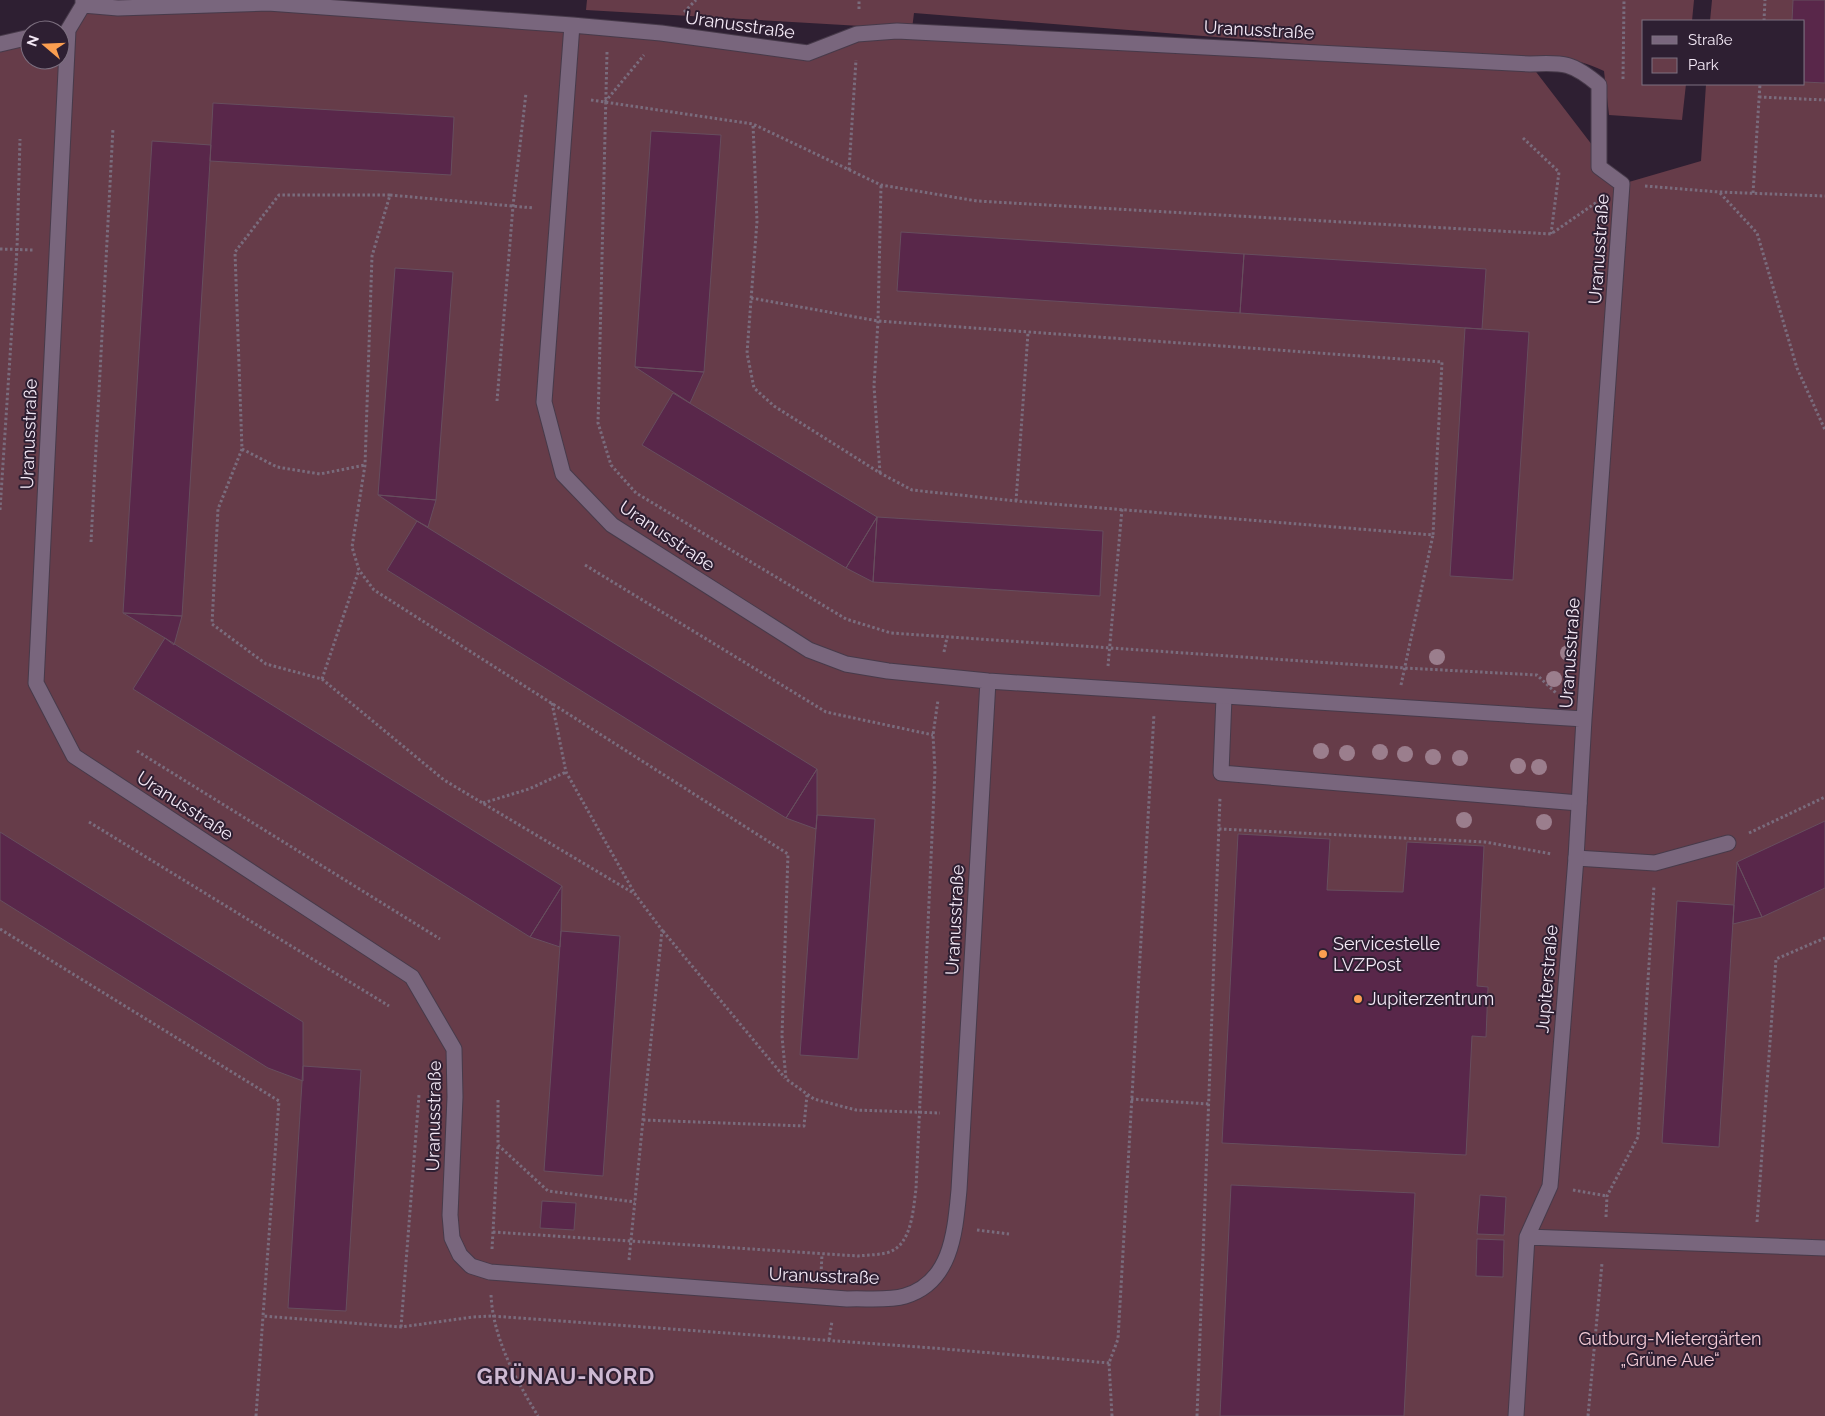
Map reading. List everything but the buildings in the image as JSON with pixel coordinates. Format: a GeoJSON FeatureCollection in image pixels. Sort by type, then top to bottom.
{"type":"FeatureCollection","features":[{"type":"Feature","properties":{"kind":"street","name":"Uranusstraße"},"geometry":{"type":"LineString","coordinates":[[70,21],[83,2],[118,8],[268,3],[572,25],[808,53],[857,34],[907,32],[1530,64],[1554,62],[1580,69],[1599,85],[1599,167],[1622,184],[1584,719],[988,681],[846,664],[809,650],[612,526],[564,474],[544,402],[559,211],[565,97],[572,25]]}},
{"type":"Feature","properties":{"kind":"street"},"geometry":{"type":"LineString","coordinates":[[0,44],[20,40]]}},
{"type":"Feature","properties":{"kind":"street","name":"Uranusstraße"},"geometry":{"type":"LineString","coordinates":[[63,70],[36,683],[74,756],[412,977],[454,1049],[455,1096],[450,1215],[452,1238],[460,1255],[471,1266],[490,1272],[847,1299],[903,1296],[924,1288],[942,1268],[955,1228],[988,681]]}},
{"type":"Feature","properties":{"kind":"street"},"geometry":{"type":"LineString","coordinates":[[1224,697],[1221,773],[1579,802]]}},
{"type":"Feature","properties":{"kind":"street","name":"Jupiterstraße"},"geometry":{"type":"LineString","coordinates":[[1516,1416],[1527,1237],[1550,1186],[1576,858],[1584,719]]}},
{"type":"Feature","properties":{"kind":"street"},"geometry":{"type":"LineString","coordinates":[[1576,858],[1655,863],[1728,843]]}},
{"type":"Feature","properties":{"kind":"street"},"geometry":{"type":"LineString","coordinates":[[1527,1237],[1825,1248]]}},
{"type":"Feature","properties":{"kind":"path"},"geometry":{"type":"LineString","coordinates":[[1764,20],[1765,0]]}},
{"type":"Feature","properties":{"kind":"path"},"geometry":{"type":"LineString","coordinates":[[609,29],[605,102],[607,122],[598,423],[611,464],[636,493],[846,619],[891,633],[1405,668],[1537,675],[1584,719]]}},
{"type":"Feature","properties":{"kind":"path"},"geometry":{"type":"LineString","coordinates":[[849,170],[857,34]]}},
{"type":"Feature","properties":{"kind":"path"},"geometry":{"type":"LineString","coordinates":[[1753,193],[1760,85]]}},
{"type":"Feature","properties":{"kind":"path"},"geometry":{"type":"LineString","coordinates":[[497,401],[513,206],[526,94]]}},
{"type":"Feature","properties":{"kind":"path"},"geometry":{"type":"LineString","coordinates":[[565,97],[753,124],[881,185],[977,201],[1551,234],[1622,184],[1719,192],[1825,196]]}},
{"type":"Feature","properties":{"kind":"path"},"geometry":{"type":"LineString","coordinates":[[1759,97],[1825,100]]}},
{"type":"Feature","properties":{"kind":"path"},"geometry":{"type":"LineString","coordinates":[[753,124],[757,221],[747,353],[754,388],[774,406],[880,473],[912,490],[1016,501],[1433,536]]}},
{"type":"Feature","properties":{"kind":"path"},"geometry":{"type":"LineString","coordinates":[[91,542],[113,128]]}},
{"type":"Feature","properties":{"kind":"path"},"geometry":{"type":"LineString","coordinates":[[1524,138],[1559,172],[1551,234]]}},
{"type":"Feature","properties":{"kind":"path"},"geometry":{"type":"LineString","coordinates":[[0,510],[17,249],[20,139]]}},
{"type":"Feature","properties":{"kind":"path"},"geometry":{"type":"LineString","coordinates":[[880,473],[874,386],[878,321],[881,185]]}},
{"type":"Feature","properties":{"kind":"path"},"geometry":{"type":"LineString","coordinates":[[1719,192],[1758,232],[1797,368],[1825,430]]}},
{"type":"Feature","properties":{"kind":"path"},"geometry":{"type":"LineString","coordinates":[[559,211],[390,195],[279,195],[235,252],[242,449],[218,509],[212,624],[266,664],[322,679],[444,780],[636,894]]}},
{"type":"Feature","properties":{"kind":"path"},"geometry":{"type":"LineString","coordinates":[[390,195],[372,256],[365,465],[352,547],[359,570],[374,590],[788,854],[782,1036],[786,1079]]}},
{"type":"Feature","properties":{"kind":"path"},"geometry":{"type":"LineString","coordinates":[[0,249],[56,250]]}},
{"type":"Feature","properties":{"kind":"path"},"geometry":{"type":"LineString","coordinates":[[751,298],[878,321],[1442,362],[1433,536],[1396,707]]}},
{"type":"Feature","properties":{"kind":"path"},"geometry":{"type":"LineString","coordinates":[[1016,501],[1028,333]]}},
{"type":"Feature","properties":{"kind":"path"},"geometry":{"type":"LineString","coordinates":[[242,449],[277,467],[320,474],[365,465]]}},
{"type":"Feature","properties":{"kind":"path"},"geometry":{"type":"LineString","coordinates":[[1106,689],[1122,510]]}},
{"type":"Feature","properties":{"kind":"path"},"geometry":{"type":"LineString","coordinates":[[585,565],[826,712],[933,735]]}},
{"type":"Feature","properties":{"kind":"path"},"geometry":{"type":"LineString","coordinates":[[322,679],[359,570]]}},
{"type":"Feature","properties":{"kind":"path"},"geometry":{"type":"LineString","coordinates":[[493,1232],[858,1256],[888,1253],[898,1247],[909,1230],[916,1188],[935,770],[933,735],[946,637]]}},
{"type":"Feature","properties":{"kind":"path"},"geometry":{"type":"LineString","coordinates":[[1112,1416],[1109,1363],[1118,1339],[1156,692]]}},
{"type":"Feature","properties":{"kind":"path"},"geometry":{"type":"LineString","coordinates":[[552,703],[566,772],[636,894],[662,930],[786,1079],[814,1099],[856,1110],[963,1113]]}},
{"type":"Feature","properties":{"kind":"path"},"geometry":{"type":"LineString","coordinates":[[137,751],[440,939]]}},
{"type":"Feature","properties":{"kind":"path"},"geometry":{"type":"LineString","coordinates":[[483,803],[529,789],[566,772]]}},
{"type":"Feature","properties":{"kind":"path"},"geometry":{"type":"LineString","coordinates":[[1197,1416],[1221,773]]}},
{"type":"Feature","properties":{"kind":"path"},"geometry":{"type":"LineString","coordinates":[[1728,843],[1825,797]]}},
{"type":"Feature","properties":{"kind":"path"},"geometry":{"type":"LineString","coordinates":[[89,822],[389,1006]]}},
{"type":"Feature","properties":{"kind":"path"},"geometry":{"type":"LineString","coordinates":[[1219,829],[1485,842],[1576,858]]}},
{"type":"Feature","properties":{"kind":"path"},"geometry":{"type":"LineString","coordinates":[[1588,1416],[1607,1196],[1638,1138],[1655,863]]}},
{"type":"Feature","properties":{"kind":"path"},"geometry":{"type":"LineString","coordinates":[[0,929],[279,1101],[256,1416]]}},
{"type":"Feature","properties":{"kind":"path"},"geometry":{"type":"LineString","coordinates":[[632,1233],[662,930]]}},
{"type":"Feature","properties":{"kind":"path"},"geometry":{"type":"LineString","coordinates":[[1756,1246],[1776,958],[1825,938]]}},
{"type":"Feature","properties":{"kind":"path"},"geometry":{"type":"LineString","coordinates":[[643,1120],[804,1126],[808,1094]]}},
{"type":"Feature","properties":{"kind":"path"},"geometry":{"type":"LineString","coordinates":[[401,1327],[419,1095]]}},
{"type":"Feature","properties":{"kind":"path"},"geometry":{"type":"LineString","coordinates":[[1131,1099],[1209,1104]]}},
{"type":"Feature","properties":{"kind":"path"},"geometry":{"type":"LineString","coordinates":[[498,1100],[498,1145],[490,1272],[492,1316],[518,1384],[538,1416]]}},
{"type":"Feature","properties":{"kind":"path"},"geometry":{"type":"LineString","coordinates":[[498,1145],[548,1191],[635,1202]]}},
{"type":"Feature","properties":{"kind":"path"},"geometry":{"type":"LineString","coordinates":[[1550,1186],[1607,1196]]}},
{"type":"Feature","properties":{"kind":"path"},"geometry":{"type":"LineString","coordinates":[[955,1228],[1009,1234]]}},
{"type":"Feature","properties":{"kind":"path"},"geometry":{"type":"LineString","coordinates":[[263,1316],[401,1327],[492,1316],[933,1348],[1109,1363]]}},
{"type":"Feature","properties":{"kind":"green space"},"geometry":{"type":"Polygon","coordinates":[[[587,0],[1694,0],[1692,20],[1642,20],[1642,85],[1686,85],[1682,120],[1609,115],[1604,71],[1585,63],[1568,59],[1531,62],[914,13],[912,29],[586,10],[587,0]]]}},
{"type":"Feature","properties":{"kind":"green space","name":"Gutburg-Mietergärten „Grüne Aue“"},"geometry":{"type":"Polygon","coordinates":[[[1712,0],[1825,0],[1825,1416],[0,1416],[0,44],[20,39],[20,70],[70,70],[70,26],[83,5],[268,3],[808,53],[857,34],[1530,64],[1622,184],[1701,161],[1706,85],[1805,85],[1805,20],[1710,20],[1712,0]]]}},
{"type":"Feature","properties":{"kind":"place","name":"Servicestelle LVZPost"},"geometry":{"type":"Point","coordinates":[1323,954]}},
{"type":"Feature","properties":{"kind":"place","name":"Jupiterzentrum"},"geometry":{"type":"Point","coordinates":[1358,999]}},
{"type":"Feature","properties":{"kind":"district","name":"GRÜNAU-NORD"},"geometry":{"type":"Point","coordinates":[566,1376]}}]}
